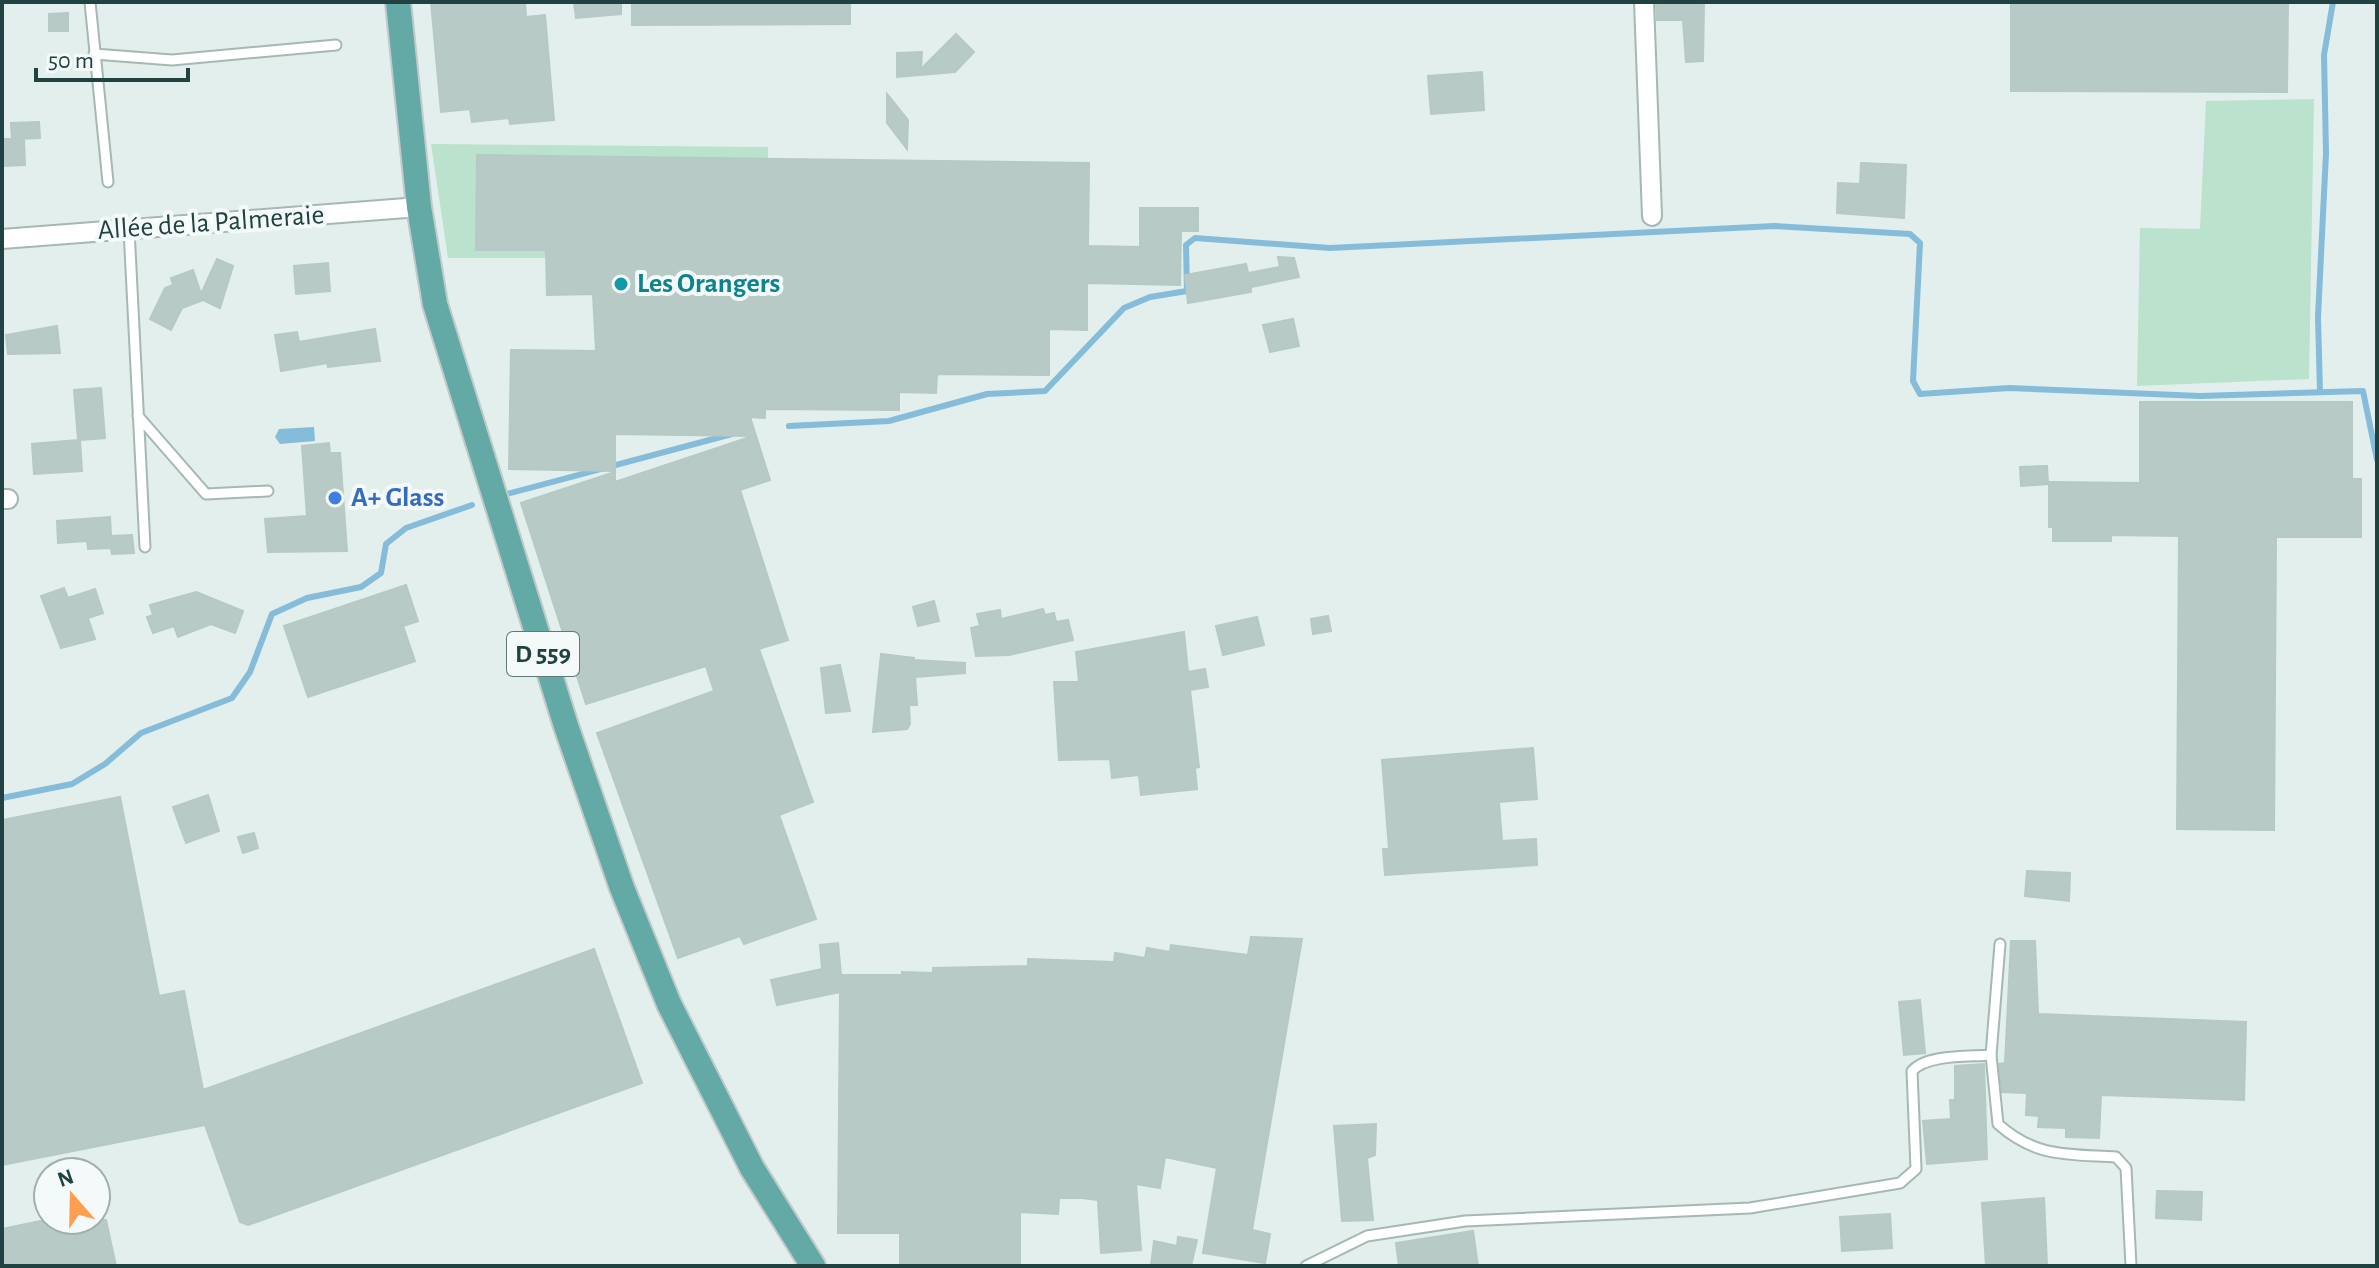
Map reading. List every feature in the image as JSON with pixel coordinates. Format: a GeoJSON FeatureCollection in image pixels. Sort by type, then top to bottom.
{"type":"FeatureCollection","features":[{"type":"Feature","properties":{"kind":"main road","name":"D 559"},"geometry":{"type":"LineString","coordinates":[[398,2],[419,207],[435,304],[566,726],[622,888],[669,1004],[752,1168],[813,1266]]}},
{"type":"Feature","properties":{"kind":"street"},"geometry":{"type":"LineString","coordinates":[[1644,2],[1652,216]]}},
{"type":"Feature","properties":{"kind":"street","name":"Allée de la Palmeraie"},"geometry":{"type":"LineString","coordinates":[[2,239],[419,207]]}},
{"type":"Feature","properties":{"kind":"lane"},"geometry":{"type":"LineString","coordinates":[[90,2],[108,182]]}},
{"type":"Feature","properties":{"kind":"lane"},"geometry":{"type":"LineString","coordinates":[[94,54],[172,60],[336,45]]}},
{"type":"Feature","properties":{"kind":"lane"},"geometry":{"type":"LineString","coordinates":[[129,229],[145,547]]}},
{"type":"Feature","properties":{"kind":"lane"},"geometry":{"type":"LineString","coordinates":[[138,416],[206,494],[268,491]]}},
{"type":"Feature","properties":{"kind":"lane"},"geometry":{"type":"LineString","coordinates":[[2000,944],[1991,1055],[1998,1124],[2018,1142],[2044,1153],[2116,1157],[2126,1168],[2131,1266]]}},
{"type":"Feature","properties":{"kind":"lane"},"geometry":{"type":"LineString","coordinates":[[1306,1266],[1367,1236],[1465,1221],[1750,1208],[1900,1183],[1916,1169],[1912,1071],[1918,1064],[1991,1055]]}},
{"type":"Feature","properties":{"kind":"green space"},"geometry":{"type":"Polygon","coordinates":[[[2314,99],[2309,379],[2137,386],[2140,228],[2200,229],[2206,101],[2314,99]]]}},
{"type":"Feature","properties":{"kind":"green space"},"geometry":{"type":"Polygon","coordinates":[[[431,144],[768,147],[768,159],[478,155],[580,250],[580,258],[448,258],[431,144]]]}},
{"type":"Feature","properties":{"kind":"water"},"geometry":{"type":"Polygon","coordinates":[[[314,427],[315,441],[280,444],[275,437],[279,429],[314,427]]]}},
{"type":"Feature","properties":{"kind":"building"},"geometry":{"type":"Polygon","coordinates":[[[431,2],[525,2],[526,17],[545,15],[554,120],[510,124],[509,118],[472,122],[470,109],[441,112],[431,2]]]}},
{"type":"Feature","properties":{"kind":"building"},"geometry":{"type":"Polygon","coordinates":[[[574,2],[621,2],[621,14],[576,18],[574,2]]]}},
{"type":"Feature","properties":{"kind":"building"},"geometry":{"type":"Polygon","coordinates":[[[632,2],[850,2],[850,24],[632,25],[632,2]]]}},
{"type":"Feature","properties":{"kind":"building"},"geometry":{"type":"Polygon","coordinates":[[[1656,2],[1704,2],[1703,61],[1686,62],[1683,20],[1657,20],[1656,2]]]}},
{"type":"Feature","properties":{"kind":"building"},"geometry":{"type":"Polygon","coordinates":[[[2011,2],[2288,2],[2287,92],[2011,91],[2011,2]]]}},
{"type":"Feature","properties":{"kind":"building"},"geometry":{"type":"Polygon","coordinates":[[[68,13],[68,31],[49,31],[49,14],[68,13]]]}},
{"type":"Feature","properties":{"kind":"building"},"geometry":{"type":"Polygon","coordinates":[[[956,34],[974,52],[955,72],[897,77],[897,53],[922,52],[921,69],[956,34]]]}},
{"type":"Feature","properties":{"kind":"building"},"geometry":{"type":"Polygon","coordinates":[[[1482,72],[1484,110],[1431,114],[1428,76],[1482,72]]]}},
{"type":"Feature","properties":{"kind":"building"},"geometry":{"type":"Polygon","coordinates":[[[887,94],[908,120],[907,149],[887,123],[887,94]]]}},
{"type":"Feature","properties":{"kind":"building"},"geometry":{"type":"Polygon","coordinates":[[[39,122],[40,138],[13,139],[24,139],[25,165],[2,166],[2,139],[12,139],[11,123],[39,122]]]}},
{"type":"Feature","properties":{"kind":"building"},"geometry":{"type":"Polygon","coordinates":[[[477,155],[1089,163],[1088,246],[1140,247],[1140,208],[1198,208],[1198,231],[1181,231],[1180,285],[1087,283],[1087,330],[1049,329],[1049,375],[937,374],[936,393],[899,392],[899,410],[765,409],[765,418],[750,417],[770,480],[740,490],[788,640],[759,649],[813,802],[779,815],[816,919],[744,944],[740,936],[678,958],[597,733],[714,691],[706,666],[586,704],[521,503],[615,472],[615,482],[753,436],[615,434],[615,471],[509,469],[511,350],[596,351],[593,294],[547,295],[546,250],[476,250],[477,155]]]}},
{"type":"Feature","properties":{"kind":"building"},"geometry":{"type":"Polygon","coordinates":[[[1861,163],[1906,165],[1904,218],[1837,213],[1838,183],[1860,184],[1861,163]]]}},
{"type":"Feature","properties":{"kind":"building"},"geometry":{"type":"Polygon","coordinates":[[[1278,257],[1294,258],[1299,277],[1251,287],[1251,292],[1188,303],[1185,275],[1246,264],[1248,273],[1280,267],[1278,257]]]}},
{"type":"Feature","properties":{"kind":"building"},"geometry":{"type":"Polygon","coordinates":[[[217,259],[233,266],[220,308],[203,300],[182,308],[171,330],[150,319],[165,288],[173,285],[171,278],[193,270],[201,294],[217,259]]]}},
{"type":"Feature","properties":{"kind":"building"},"geometry":{"type":"Polygon","coordinates":[[[328,263],[330,291],[296,294],[294,266],[328,263]]]}},
{"type":"Feature","properties":{"kind":"building"},"geometry":{"type":"Polygon","coordinates":[[[1293,319],[1299,346],[1270,352],[1263,325],[1293,319]]]}},
{"type":"Feature","properties":{"kind":"building"},"geometry":{"type":"Polygon","coordinates":[[[57,326],[60,353],[8,354],[6,335],[57,326]]]}},
{"type":"Feature","properties":{"kind":"building"},"geometry":{"type":"Polygon","coordinates":[[[375,329],[380,361],[328,367],[327,363],[281,371],[275,335],[297,332],[299,342],[375,329]]]}},
{"type":"Feature","properties":{"kind":"building"},"geometry":{"type":"Polygon","coordinates":[[[101,388],[105,438],[80,440],[82,471],[34,474],[32,444],[78,440],[74,390],[101,388]]]}},
{"type":"Feature","properties":{"kind":"building"},"geometry":{"type":"Polygon","coordinates":[[[2140,402],[2352,402],[2352,479],[2361,479],[2361,537],[2276,537],[2274,830],[2177,829],[2179,536],[2111,535],[2111,541],[2053,541],[2053,527],[2049,527],[2049,482],[2140,483],[2140,402]]]}},
{"type":"Feature","properties":{"kind":"building"},"geometry":{"type":"Polygon","coordinates":[[[329,443],[330,453],[340,453],[347,551],[268,552],[265,519],[307,516],[302,446],[329,443]]]}},
{"type":"Feature","properties":{"kind":"building"},"geometry":{"type":"Polygon","coordinates":[[[2047,466],[2048,484],[2021,486],[2020,467],[2047,466]]]}},
{"type":"Feature","properties":{"kind":"building"},"geometry":{"type":"Polygon","coordinates":[[[110,517],[111,536],[132,535],[134,553],[112,554],[111,548],[88,549],[87,541],[58,543],[57,521],[110,517]]]}},
{"type":"Feature","properties":{"kind":"building"},"geometry":{"type":"Polygon","coordinates":[[[406,585],[418,621],[403,626],[415,661],[308,697],[284,626],[406,585]]]}},
{"type":"Feature","properties":{"kind":"building"},"geometry":{"type":"Polygon","coordinates":[[[64,588],[68,598],[95,589],[103,613],[88,618],[95,639],[61,648],[41,596],[64,588]]]}},
{"type":"Feature","properties":{"kind":"building"},"geometry":{"type":"Polygon","coordinates":[[[196,592],[243,611],[235,633],[211,624],[178,637],[174,626],[153,633],[147,617],[153,615],[150,605],[196,592]]]}},
{"type":"Feature","properties":{"kind":"building"},"geometry":{"type":"Polygon","coordinates":[[[934,601],[939,621],[918,626],[913,607],[934,601]]]}},
{"type":"Feature","properties":{"kind":"building"},"geometry":{"type":"Polygon","coordinates":[[[1043,609],[1045,615],[1054,613],[1056,622],[1068,620],[1073,640],[1009,655],[976,656],[971,628],[980,626],[977,614],[1000,610],[1001,619],[1043,609]]]}},
{"type":"Feature","properties":{"kind":"building"},"geometry":{"type":"Polygon","coordinates":[[[1328,616],[1331,631],[1313,634],[1311,619],[1328,616]]]}},
{"type":"Feature","properties":{"kind":"building"},"geometry":{"type":"Polygon","coordinates":[[[1257,617],[1264,645],[1223,655],[1216,626],[1257,617]]]}},
{"type":"Feature","properties":{"kind":"building"},"geometry":{"type":"Polygon","coordinates":[[[1184,632],[1188,672],[1205,669],[1208,687],[1190,690],[1199,767],[1195,768],[1197,789],[1141,795],[1139,775],[1112,778],[1110,759],[1059,760],[1054,682],[1079,682],[1076,652],[1184,632]]]}},
{"type":"Feature","properties":{"kind":"building"},"geometry":{"type":"Polygon","coordinates":[[[881,654],[914,660],[965,663],[965,673],[915,677],[917,705],[909,705],[910,724],[907,729],[873,732],[881,654]]]}},
{"type":"Feature","properties":{"kind":"building"},"geometry":{"type":"Polygon","coordinates":[[[840,665],[850,711],[826,713],[821,668],[840,665]]]}},
{"type":"Feature","properties":{"kind":"building"},"geometry":{"type":"Polygon","coordinates":[[[1533,748],[1537,799],[1499,802],[1502,841],[1536,839],[1537,865],[1385,875],[1383,849],[1389,849],[1382,760],[1533,748]]]}},
{"type":"Feature","properties":{"kind":"building"},"geometry":{"type":"Polygon","coordinates":[[[208,795],[219,831],[186,843],[173,807],[208,795]]]}},
{"type":"Feature","properties":{"kind":"building"},"geometry":{"type":"Polygon","coordinates":[[[120,797],[159,996],[184,991],[203,1090],[594,949],[642,1083],[248,1225],[240,1222],[205,1125],[48,1156],[32,1156],[32,1159],[2,1165],[2,820],[120,797]]]}},
{"type":"Feature","properties":{"kind":"building"},"geometry":{"type":"Polygon","coordinates":[[[254,833],[258,848],[243,853],[238,837],[254,833]]]}},
{"type":"Feature","properties":{"kind":"building"},"geometry":{"type":"Polygon","coordinates":[[[2027,871],[2070,873],[2069,901],[2025,896],[2027,871]]]}},
{"type":"Feature","properties":{"kind":"building"},"geometry":{"type":"Polygon","coordinates":[[[1251,937],[1302,939],[1252,1230],[1270,1234],[1265,1263],[1203,1253],[1217,1168],[1165,1157],[1160,1188],[1136,1184],[1141,1250],[1101,1253],[1098,1200],[1082,1198],[1059,1198],[1058,1214],[1020,1212],[1020,1266],[900,1266],[900,1233],[838,1233],[840,992],[777,1005],[771,980],[822,969],[820,945],[838,943],[841,975],[902,975],[902,972],[933,973],[933,968],[1028,966],[1028,959],[1114,962],[1115,953],[1145,958],[1147,948],[1170,952],[1171,945],[1248,955],[1251,937]]]}},
{"type":"Feature","properties":{"kind":"building"},"geometry":{"type":"Polygon","coordinates":[[[2011,941],[2035,941],[2038,1014],[2246,1022],[2244,1100],[2101,1095],[2099,1138],[2066,1137],[2066,1128],[2038,1127],[2039,1116],[2026,1115],[2027,1093],[2002,1092],[1999,1064],[2005,1063],[2011,941]]]}},
{"type":"Feature","properties":{"kind":"building"},"geometry":{"type":"Polygon","coordinates":[[[1920,1000],[1925,1053],[1904,1055],[1899,1002],[1920,1000]]]}},
{"type":"Feature","properties":{"kind":"building"},"geometry":{"type":"Polygon","coordinates":[[[1984,1064],[1987,1159],[1927,1164],[1923,1121],[1951,1119],[1950,1100],[1955,1100],[1955,1066],[1984,1064]]]}},
{"type":"Feature","properties":{"kind":"building"},"geometry":{"type":"Polygon","coordinates":[[[1376,1124],[1375,1155],[1367,1158],[1373,1220],[1342,1221],[1334,1126],[1376,1124]]]}},
{"type":"Feature","properties":{"kind":"building"},"geometry":{"type":"Polygon","coordinates":[[[2157,1191],[2202,1192],[2201,1220],[2156,1218],[2157,1191]]]}},
{"type":"Feature","properties":{"kind":"building"},"geometry":{"type":"Polygon","coordinates":[[[2044,1198],[2047,1266],[1986,1266],[1982,1203],[2044,1198]]]}},
{"type":"Feature","properties":{"kind":"building"},"geometry":{"type":"Polygon","coordinates":[[[1890,1214],[1892,1248],[1842,1251],[1840,1217],[1890,1214]]]}},
{"type":"Feature","properties":{"kind":"building"},"geometry":{"type":"Polygon","coordinates":[[[32,1223],[32,1236],[109,1236],[116,1266],[2,1266],[2,1229],[32,1223]]]}},
{"type":"Feature","properties":{"kind":"building"},"geometry":{"type":"Polygon","coordinates":[[[1473,1231],[1478,1266],[1399,1266],[1396,1243],[1473,1231]]]}},
{"type":"Feature","properties":{"kind":"building"},"geometry":{"type":"Polygon","coordinates":[[[1178,1237],[1197,1240],[1191,1266],[1151,1266],[1154,1241],[1177,1246],[1178,1237]]]}},
{"type":"Feature","properties":{"kind":"waterway"},"geometry":{"type":"LineString","coordinates":[[2320,392],[2318,317],[2326,153],[2324,55],[2333,2]]}},
{"type":"Feature","properties":{"kind":"waterway"},"geometry":{"type":"LineString","coordinates":[[789,426],[889,421],[987,394],[1045,391],[1124,308],[1150,297],[1187,291],[1186,245],[1195,238],[1330,248],[1774,226],[1910,234],[1920,243],[1913,381],[1920,394],[2009,388],[2200,396],[2363,391],[2377,460]]}},
{"type":"Feature","properties":{"kind":"waterway"},"geometry":{"type":"LineString","coordinates":[[507,494],[732,434]]}},
{"type":"Feature","properties":{"kind":"waterway"},"geometry":{"type":"LineString","coordinates":[[2,798],[72,784],[105,764],[141,733],[232,698],[250,672],[272,614],[307,598],[361,587],[381,573],[386,544],[406,528],[472,505]]}},
{"type":"Feature","properties":{"kind":"place","name":"Les Orangers"},"geometry":{"type":"Point","coordinates":[621,284]}},
{"type":"Feature","properties":{"kind":"place","name":"A+ Glass"},"geometry":{"type":"Point","coordinates":[335,498]}}]}
